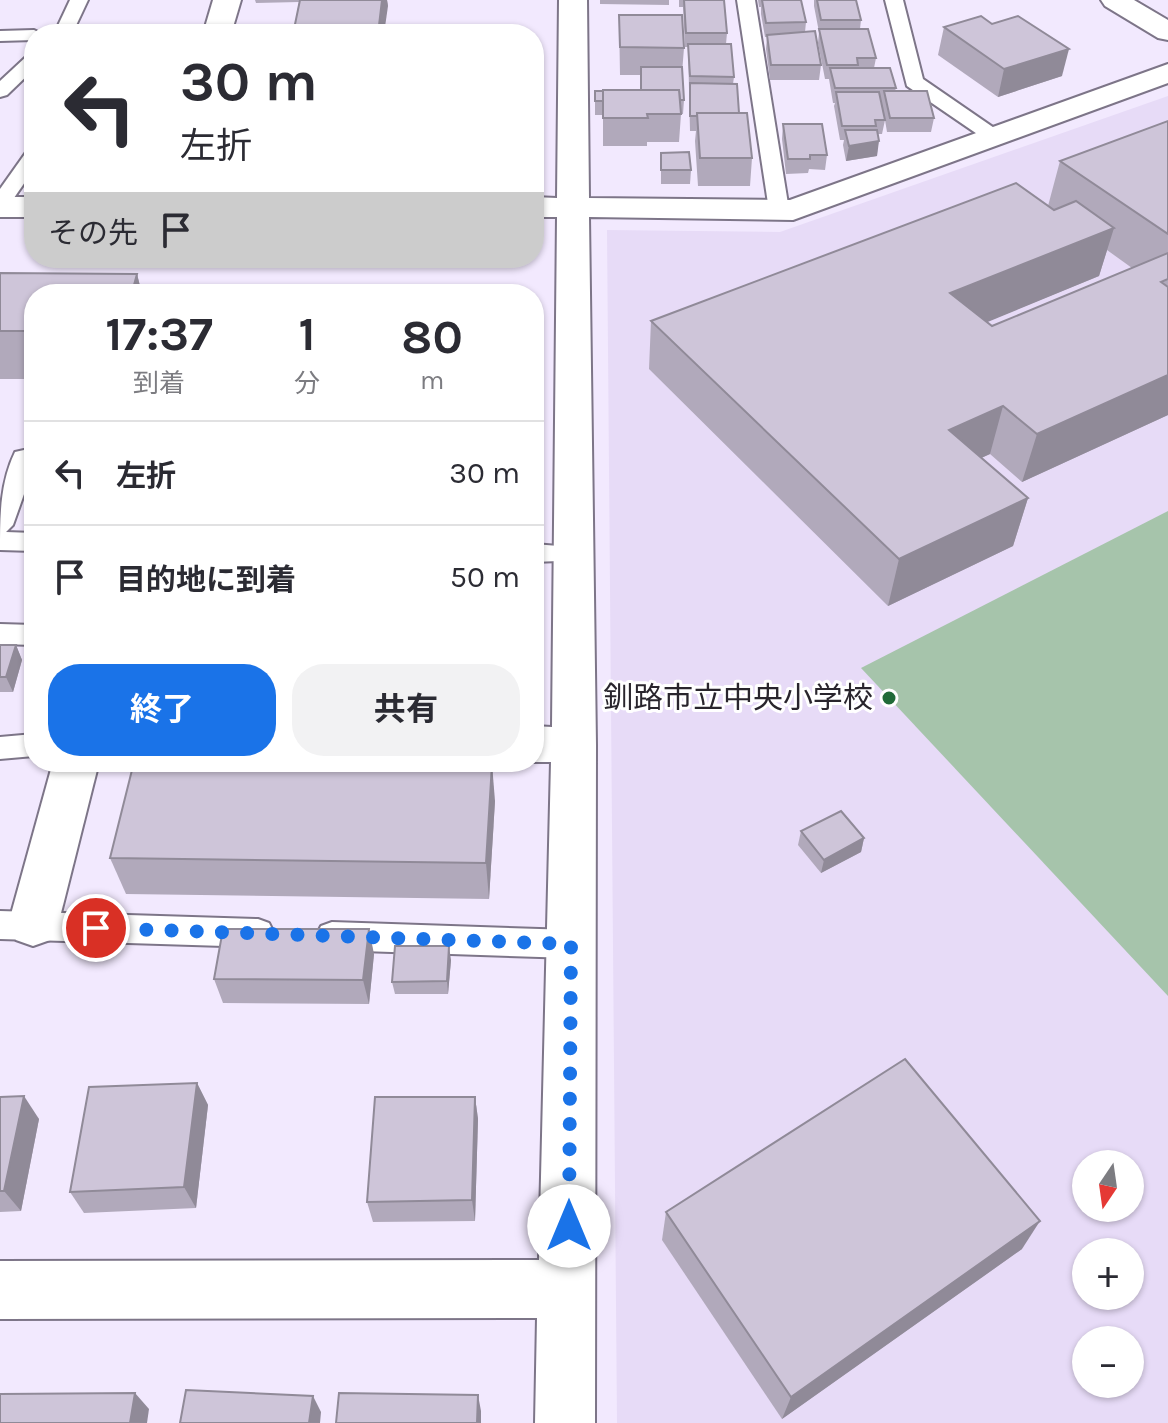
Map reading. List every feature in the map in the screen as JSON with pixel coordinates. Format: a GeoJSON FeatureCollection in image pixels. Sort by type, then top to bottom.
{"type":"FeatureCollection","features":[{"type":"Feature","properties":{"kind":"main road"},"geometry":{"type":"LineString","coordinates":[[220,24],[227,0]]}},
{"type":"Feature","properties":{"kind":"main road"},"geometry":{"type":"LineString","coordinates":[[565,1423],[571,944],[554,744],[553,207],[573,0]]}},
{"type":"Feature","properties":{"kind":"main road"},"geometry":{"type":"LineString","coordinates":[[1115,0],[1168,32]]}},
{"type":"Feature","properties":{"kind":"main road"},"geometry":{"type":"LineString","coordinates":[[553,207],[793,210],[1168,73]]}},
{"type":"Feature","properties":{"kind":"main road"},"geometry":{"type":"LineString","coordinates":[[0,206],[24,207]]}},
{"type":"Feature","properties":{"kind":"main road"},"geometry":{"type":"LineString","coordinates":[[16,925],[72,772]]}},
{"type":"Feature","properties":{"kind":"main road"},"geometry":{"type":"LineString","coordinates":[[0,1290],[568,1289]]}},
{"type":"Feature","properties":{"kind":"lane"},"geometry":{"type":"LineString","coordinates":[[68,24],[79,0]]}},
{"type":"Feature","properties":{"kind":"lane"},"geometry":{"type":"LineString","coordinates":[[746,0],[779,210]]}},
{"type":"Feature","properties":{"kind":"lane"},"geometry":{"type":"LineString","coordinates":[[894,0],[914,82],[993,136]]}},
{"type":"Feature","properties":{"kind":"lane"},"geometry":{"type":"LineString","coordinates":[[0,36],[24,35]]}},
{"type":"Feature","properties":{"kind":"lane"},"geometry":{"type":"LineString","coordinates":[[0,91],[24,68]]}},
{"type":"Feature","properties":{"kind":"lane"},"geometry":{"type":"LineString","coordinates":[[0,206],[24,170]]}},
{"type":"Feature","properties":{"kind":"lane"},"geometry":{"type":"LineString","coordinates":[[0,525],[24,458]]}},
{"type":"Feature","properties":{"kind":"lane"},"geometry":{"type":"LineString","coordinates":[[0,541],[24,542]]}},
{"type":"Feature","properties":{"kind":"lane"},"geometry":{"type":"LineString","coordinates":[[0,634],[24,635]]}},
{"type":"Feature","properties":{"kind":"lane"},"geometry":{"type":"LineString","coordinates":[[0,748],[24,746]]}},
{"type":"Feature","properties":{"kind":"lane"},"geometry":{"type":"LineString","coordinates":[[16,925],[571,944]]}},
{"type":"Feature","properties":{"kind":"shaded area","name":"釧路市立中央小学校"},"geometry":{"type":"Polygon","coordinates":[[[1168,96],[1168,1423],[617,1423],[607,230],[780,232],[1168,96]]]}},
{"type":"Feature","properties":{"kind":"green space"},"geometry":{"type":"Polygon","coordinates":[[[1168,511],[1168,996],[861,668],[1168,511]]]}},
{"type":"Feature","properties":{"kind":"building"},"geometry":{"type":"Polygon","coordinates":[[[300,0],[382,0],[379,24],[295,24],[300,0]]]}},
{"type":"Feature","properties":{"kind":"building"},"geometry":{"type":"Polygon","coordinates":[[[684,0],[724,0],[727,33],[686,33],[684,0]]]}},
{"type":"Feature","properties":{"kind":"building"},"geometry":{"type":"Polygon","coordinates":[[[762,0],[801,0],[806,22],[766,23],[762,0]]]}},
{"type":"Feature","properties":{"kind":"building"},"geometry":{"type":"Polygon","coordinates":[[[817,0],[856,0],[861,20],[821,20],[817,0]]]}},
{"type":"Feature","properties":{"kind":"building"},"geometry":{"type":"Polygon","coordinates":[[[619,15],[682,15],[684,48],[620,47],[619,15]]]}},
{"type":"Feature","properties":{"kind":"building"},"geometry":{"type":"Polygon","coordinates":[[[981,16],[992,24],[1018,16],[1069,49],[1004,69],[944,27],[981,16]]]}},
{"type":"Feature","properties":{"kind":"building"},"geometry":{"type":"Polygon","coordinates":[[[819,29],[868,29],[876,58],[857,58],[858,65],[827,65],[819,29]]]}},
{"type":"Feature","properties":{"kind":"building"},"geometry":{"type":"Polygon","coordinates":[[[815,31],[821,65],[771,65],[767,35],[815,31]]]}},
{"type":"Feature","properties":{"kind":"building"},"geometry":{"type":"Polygon","coordinates":[[[688,44],[731,44],[734,77],[690,76],[688,44]]]}},
{"type":"Feature","properties":{"kind":"building"},"geometry":{"type":"Polygon","coordinates":[[[641,67],[682,67],[684,100],[680,100],[679,90],[641,90],[641,67]]]}},
{"type":"Feature","properties":{"kind":"building"},"geometry":{"type":"Polygon","coordinates":[[[830,68],[890,68],[896,88],[835,88],[830,68]]]}},
{"type":"Feature","properties":{"kind":"building"},"geometry":{"type":"Polygon","coordinates":[[[690,83],[737,84],[739,113],[697,113],[697,116],[690,116],[690,83]]]}},
{"type":"Feature","properties":{"kind":"building"},"geometry":{"type":"Polygon","coordinates":[[[603,90],[679,90],[681,114],[603,118],[603,90]]]}},
{"type":"Feature","properties":{"kind":"building"},"geometry":{"type":"Polygon","coordinates":[[[595,91],[603,91],[603,101],[595,101],[595,91]]]}},
{"type":"Feature","properties":{"kind":"building"},"geometry":{"type":"Polygon","coordinates":[[[884,91],[927,91],[934,118],[890,118],[884,91]]]}},
{"type":"Feature","properties":{"kind":"building"},"geometry":{"type":"Polygon","coordinates":[[[836,92],[879,92],[885,120],[875,120],[876,126],[842,126],[836,92]]]}},
{"type":"Feature","properties":{"kind":"building"},"geometry":{"type":"Polygon","coordinates":[[[697,113],[747,113],[752,158],[700,158],[697,113]]]}},
{"type":"Feature","properties":{"kind":"building"},"geometry":{"type":"Polygon","coordinates":[[[1168,121],[1168,234],[1060,161],[1168,121]]]}},
{"type":"Feature","properties":{"kind":"building"},"geometry":{"type":"Polygon","coordinates":[[[783,124],[822,124],[827,155],[788,159],[783,124]]]}},
{"type":"Feature","properties":{"kind":"building"},"geometry":{"type":"Polygon","coordinates":[[[845,130],[877,130],[879,141],[849,146],[845,130]]]}},
{"type":"Feature","properties":{"kind":"building"},"geometry":{"type":"Polygon","coordinates":[[[689,152],[691,170],[661,170],[661,153],[689,152]]]}},
{"type":"Feature","properties":{"kind":"building"},"geometry":{"type":"Polygon","coordinates":[[[1016,183],[1054,210],[1076,201],[1114,228],[950,293],[992,326],[1168,253],[1168,279],[1161,282],[1168,287],[1168,375],[1037,434],[1003,406],[949,430],[1028,498],[899,559],[651,321],[1016,183]]]}},
{"type":"Feature","properties":{"kind":"building"},"geometry":{"type":"Polygon","coordinates":[[[0,273],[137,274],[134,284],[24,284],[24,331],[0,331],[0,273]]]}},
{"type":"Feature","properties":{"kind":"building"},"geometry":{"type":"Polygon","coordinates":[[[0,645],[16,645],[6,677],[0,677],[0,645]]]}},
{"type":"Feature","properties":{"kind":"building"},"geometry":{"type":"Polygon","coordinates":[[[132,772],[492,772],[486,863],[110,858],[132,772]]]}},
{"type":"Feature","properties":{"kind":"building"},"geometry":{"type":"Polygon","coordinates":[[[841,811],[864,838],[824,860],[801,831],[841,811]]]}},
{"type":"Feature","properties":{"kind":"building"},"geometry":{"type":"Polygon","coordinates":[[[223,929],[369,929],[363,980],[214,979],[223,929]]]}},
{"type":"Feature","properties":{"kind":"building"},"geometry":{"type":"Polygon","coordinates":[[[395,946],[449,946],[447,981],[392,982],[395,946]]]}},
{"type":"Feature","properties":{"kind":"building"},"geometry":{"type":"Polygon","coordinates":[[[905,1059],[1040,1221],[791,1397],[666,1212],[905,1059]]]}},
{"type":"Feature","properties":{"kind":"building"},"geometry":{"type":"Polygon","coordinates":[[[197,1083],[184,1187],[70,1192],[89,1087],[197,1083]]]}},
{"type":"Feature","properties":{"kind":"building"},"geometry":{"type":"Polygon","coordinates":[[[24,1096],[4,1191],[0,1191],[0,1097],[24,1096]]]}},
{"type":"Feature","properties":{"kind":"building"},"geometry":{"type":"Polygon","coordinates":[[[375,1097],[475,1097],[472,1200],[367,1202],[375,1097]]]}},
{"type":"Feature","properties":{"kind":"building"},"geometry":{"type":"Polygon","coordinates":[[[186,1390],[313,1396],[309,1423],[180,1423],[186,1390]]]}},
{"type":"Feature","properties":{"kind":"building"},"geometry":{"type":"Polygon","coordinates":[[[135,1393],[130,1423],[0,1423],[0,1394],[135,1393]]]}},
{"type":"Feature","properties":{"kind":"building"},"geometry":{"type":"Polygon","coordinates":[[[339,1393],[478,1395],[477,1423],[336,1423],[339,1393]]]}},
{"type":"Feature","properties":{"kind":"place","name":"釧路市立中央小学校"},"geometry":{"type":"Point","coordinates":[889,698]}},
{"type":"Feature","properties":{"kind":"route"},"geometry":{"type":"LineString","coordinates":[[96,928],[571,944],[569,1226]]}}]}
